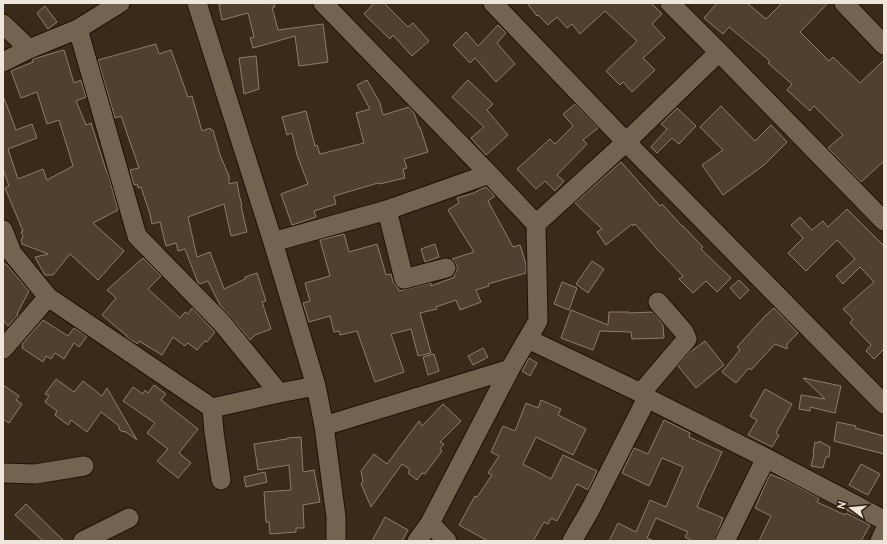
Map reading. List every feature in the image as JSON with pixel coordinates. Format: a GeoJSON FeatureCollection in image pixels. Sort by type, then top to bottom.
{"type":"FeatureCollection","features":[{"type":"Feature","properties":{"kind":"street"},"geometry":{"type":"LineString","coordinates":[[3,62],[29,49],[78,29],[120,3]]}},
{"type":"Feature","properties":{"kind":"street"},"geometry":{"type":"LineString","coordinates":[[197,3],[273,242],[316,386],[324,426],[336,517],[336,541]]}},
{"type":"Feature","properties":{"kind":"street"},"geometry":{"type":"LineString","coordinates":[[493,3],[626,142],[884,404]]}},
{"type":"Feature","properties":{"kind":"street"},"geometry":{"type":"LineString","coordinates":[[670,3],[884,221]]}},
{"type":"Feature","properties":{"kind":"street"},"geometry":{"type":"LineString","coordinates":[[844,3],[884,45]]}},
{"type":"Feature","properties":{"kind":"street"},"geometry":{"type":"LineString","coordinates":[[331,6],[536,224],[538,321],[510,369],[430,523],[417,541]]}},
{"type":"Feature","properties":{"kind":"street"},"geometry":{"type":"LineString","coordinates":[[3,24],[29,49]]}},
{"type":"Feature","properties":{"kind":"street"},"geometry":{"type":"LineString","coordinates":[[78,29],[137,236],[222,322],[279,393]]}},
{"type":"Feature","properties":{"kind":"street"},"geometry":{"type":"LineString","coordinates":[[536,224],[626,142],[719,52]]}},
{"type":"Feature","properties":{"kind":"street"},"geometry":{"type":"LineString","coordinates":[[273,242],[387,210],[489,174]]}},
{"type":"Feature","properties":{"kind":"street"},"geometry":{"type":"LineString","coordinates":[[387,210],[404,279],[446,268]]}},
{"type":"Feature","properties":{"kind":"street"},"geometry":{"type":"LineString","coordinates":[[3,230],[12,253],[48,298],[212,408],[316,386]]}},
{"type":"Feature","properties":{"kind":"street"},"geometry":{"type":"LineString","coordinates":[[3,349],[48,298]]}},
{"type":"Feature","properties":{"kind":"street"},"geometry":{"type":"LineString","coordinates":[[572,541],[590,510],[644,395],[687,339],[684,332],[658,302]]}},
{"type":"Feature","properties":{"kind":"street"},"geometry":{"type":"LineString","coordinates":[[528,339],[644,395],[884,520]]}},
{"type":"Feature","properties":{"kind":"street"},"geometry":{"type":"LineString","coordinates":[[324,426],[510,369]]}},
{"type":"Feature","properties":{"kind":"street"},"geometry":{"type":"LineString","coordinates":[[212,408],[221,480]]}},
{"type":"Feature","properties":{"kind":"street"},"geometry":{"type":"LineString","coordinates":[[725,541],[766,458]]}},
{"type":"Feature","properties":{"kind":"street"},"geometry":{"type":"LineString","coordinates":[[3,473],[35,474],[84,466]]}},
{"type":"Feature","properties":{"kind":"street"},"geometry":{"type":"LineString","coordinates":[[82,541],[129,518]]}},
{"type":"Feature","properties":{"kind":"street"},"geometry":{"type":"LineString","coordinates":[[430,523],[447,541]]}},
{"type":"Feature","properties":{"kind":"street"},"geometry":{"type":"LineString","coordinates":[[880,541],[884,532]]}},
{"type":"Feature","properties":{"kind":"building"},"geometry":{"type":"Polygon","coordinates":[[[224,3],[274,3],[275,7],[272,7],[278,30],[323,24],[328,62],[299,66],[295,36],[253,48],[250,38],[254,37],[248,13],[222,20],[219,5],[224,3]]]}},
{"type":"Feature","properties":{"kind":"building"},"geometry":{"type":"Polygon","coordinates":[[[374,3],[384,3],[408,27],[413,23],[429,41],[412,56],[393,35],[390,39],[364,14],[374,3]]]}},
{"type":"Feature","properties":{"kind":"building"},"geometry":{"type":"Polygon","coordinates":[[[527,3],[651,3],[662,14],[652,24],[665,38],[643,58],[655,70],[632,92],[623,82],[620,85],[606,71],[637,41],[605,11],[580,34],[572,24],[567,28],[557,17],[548,25],[538,15],[537,16],[527,3]]]}},
{"type":"Feature","properties":{"kind":"building"},"geometry":{"type":"Polygon","coordinates":[[[717,3],[747,3],[766,19],[782,3],[828,3],[800,32],[829,61],[833,57],[860,83],[884,60],[884,161],[861,182],[828,148],[843,135],[814,106],[810,111],[787,90],[792,84],[768,63],[770,61],[729,27],[723,34],[704,18],[717,3]]]}},
{"type":"Feature","properties":{"kind":"building"},"geometry":{"type":"Polygon","coordinates":[[[45,6],[57,22],[48,29],[37,13],[45,6]]]}},
{"type":"Feature","properties":{"kind":"building"},"geometry":{"type":"Polygon","coordinates":[[[498,25],[506,33],[497,43],[515,64],[496,82],[475,58],[470,63],[453,45],[466,32],[478,46],[498,25]]]}},
{"type":"Feature","properties":{"kind":"building"},"geometry":{"type":"Polygon","coordinates":[[[156,44],[159,54],[171,50],[188,97],[192,96],[202,131],[210,128],[213,130],[220,155],[229,176],[229,184],[237,182],[247,232],[231,236],[224,204],[188,217],[197,257],[210,252],[224,289],[245,279],[245,277],[257,273],[266,301],[262,302],[271,329],[255,335],[250,340],[220,305],[208,281],[200,284],[198,283],[185,249],[178,251],[176,243],[166,246],[160,222],[152,224],[141,187],[138,188],[137,184],[134,185],[130,170],[139,168],[121,116],[115,118],[98,60],[156,44]]]}},
{"type":"Feature","properties":{"kind":"building"},"geometry":{"type":"Polygon","coordinates":[[[64,50],[74,83],[81,80],[86,97],[76,101],[86,125],[91,123],[108,173],[118,210],[93,223],[124,251],[98,280],[70,254],[53,275],[45,275],[35,257],[48,254],[22,244],[21,241],[23,236],[21,232],[23,231],[5,188],[9,186],[3,169],[3,98],[16,130],[32,124],[37,138],[8,149],[18,179],[43,169],[47,180],[73,166],[59,120],[47,124],[37,92],[21,98],[11,71],[33,62],[33,59],[64,50]]]}},
{"type":"Feature","properties":{"kind":"building"},"geometry":{"type":"Polygon","coordinates":[[[256,56],[259,89],[244,94],[239,58],[256,56]]]}},
{"type":"Feature","properties":{"kind":"building"},"geometry":{"type":"Polygon","coordinates":[[[367,80],[380,103],[383,115],[409,107],[414,113],[420,127],[428,152],[404,159],[407,168],[403,169],[405,178],[378,183],[334,196],[336,204],[314,211],[316,217],[292,225],[281,194],[308,184],[297,155],[292,133],[287,135],[282,117],[306,111],[315,146],[317,145],[320,154],[364,143],[356,113],[370,109],[357,85],[367,80]]]}},
{"type":"Feature","properties":{"kind":"building"},"geometry":{"type":"Polygon","coordinates":[[[468,80],[493,104],[487,110],[508,135],[486,155],[471,138],[484,127],[452,97],[468,80]]]}},
{"type":"Feature","properties":{"kind":"building"},"geometry":{"type":"Polygon","coordinates":[[[575,104],[598,128],[583,140],[587,144],[557,175],[564,181],[555,191],[545,181],[536,189],[517,169],[550,139],[555,144],[573,126],[563,114],[575,104]]]}},
{"type":"Feature","properties":{"kind":"building"},"geometry":{"type":"Polygon","coordinates":[[[721,106],[755,141],[771,125],[787,142],[764,165],[723,195],[702,165],[723,150],[700,127],[721,106]]]}},
{"type":"Feature","properties":{"kind":"building"},"geometry":{"type":"Polygon","coordinates":[[[677,108],[696,126],[679,144],[672,138],[657,153],[651,147],[667,129],[661,124],[677,108]]]}},
{"type":"Feature","properties":{"kind":"building"},"geometry":{"type":"Polygon","coordinates":[[[621,162],[660,206],[662,204],[703,247],[701,249],[731,278],[717,292],[706,281],[693,293],[679,279],[683,276],[635,224],[633,226],[632,224],[606,245],[597,232],[602,229],[575,203],[621,162]]]}},
{"type":"Feature","properties":{"kind":"building"},"geometry":{"type":"Polygon","coordinates":[[[486,187],[495,196],[488,201],[513,247],[520,245],[526,264],[526,273],[488,284],[489,286],[476,290],[481,302],[460,310],[456,300],[436,307],[437,309],[420,313],[431,353],[418,356],[411,329],[391,334],[404,372],[375,382],[357,331],[340,335],[339,331],[334,332],[330,316],[309,322],[303,303],[310,301],[305,283],[330,276],[320,240],[344,234],[349,252],[377,244],[386,275],[391,274],[393,282],[399,291],[431,283],[431,286],[455,277],[454,275],[457,271],[457,266],[452,259],[474,252],[448,210],[459,203],[457,198],[474,193],[486,187]]]}},
{"type":"Feature","properties":{"kind":"building"},"geometry":{"type":"Polygon","coordinates":[[[847,209],[884,246],[884,349],[874,359],[866,351],[871,345],[850,323],[853,319],[843,309],[874,282],[860,267],[843,284],[836,276],[855,259],[837,240],[806,271],[788,253],[803,238],[791,225],[800,217],[812,230],[823,221],[828,227],[847,209]]]}},
{"type":"Feature","properties":{"kind":"building"},"geometry":{"type":"Polygon","coordinates":[[[435,244],[439,257],[425,262],[421,249],[435,244]]]}},
{"type":"Feature","properties":{"kind":"building"},"geometry":{"type":"Polygon","coordinates":[[[143,258],[161,276],[148,289],[180,318],[185,312],[188,314],[192,308],[215,332],[207,342],[205,341],[197,350],[188,343],[185,346],[173,337],[162,355],[139,341],[137,344],[126,337],[127,336],[102,315],[116,298],[107,290],[143,258]]]}},
{"type":"Feature","properties":{"kind":"building"},"geometry":{"type":"Polygon","coordinates":[[[592,261],[604,269],[588,293],[576,284],[592,261]]]}},
{"type":"Feature","properties":{"kind":"building"},"geometry":{"type":"Polygon","coordinates":[[[3,264],[6,264],[29,291],[17,314],[18,315],[8,326],[3,320],[3,264]]]}},
{"type":"Feature","properties":{"kind":"building"},"geometry":{"type":"Polygon","coordinates":[[[739,280],[749,290],[740,299],[730,288],[739,280]]]}},
{"type":"Feature","properties":{"kind":"building"},"geometry":{"type":"Polygon","coordinates":[[[562,282],[577,288],[569,310],[554,304],[562,282]]]}},
{"type":"Feature","properties":{"kind":"building"},"geometry":{"type":"Polygon","coordinates":[[[774,308],[798,333],[787,344],[787,349],[775,344],[751,370],[749,368],[736,383],[722,372],[740,350],[737,347],[774,308]]]}},
{"type":"Feature","properties":{"kind":"building"},"geometry":{"type":"Polygon","coordinates":[[[571,310],[608,325],[609,312],[653,312],[663,325],[664,338],[632,339],[631,332],[600,331],[593,350],[561,338],[571,310]]]}},
{"type":"Feature","properties":{"kind":"building"},"geometry":{"type":"Polygon","coordinates":[[[43,320],[68,336],[74,328],[87,336],[79,347],[74,343],[64,359],[55,353],[51,359],[46,356],[43,362],[22,348],[22,344],[43,320]]]}},
{"type":"Feature","properties":{"kind":"building"},"geometry":{"type":"Polygon","coordinates":[[[705,341],[724,365],[696,388],[678,366],[689,353],[705,341]]]}},
{"type":"Feature","properties":{"kind":"building"},"geometry":{"type":"Polygon","coordinates":[[[483,348],[488,357],[473,365],[468,356],[483,348]]]}},
{"type":"Feature","properties":{"kind":"building"},"geometry":{"type":"Polygon","coordinates":[[[434,354],[439,371],[428,375],[423,357],[434,354]]]}},
{"type":"Feature","properties":{"kind":"building"},"geometry":{"type":"Polygon","coordinates":[[[529,358],[537,363],[530,376],[522,371],[529,358]]]}},
{"type":"Feature","properties":{"kind":"building"},"geometry":{"type":"Polygon","coordinates":[[[803,378],[841,386],[835,413],[810,407],[810,411],[799,409],[801,395],[825,399],[803,378]]]}},
{"type":"Feature","properties":{"kind":"building"},"geometry":{"type":"Polygon","coordinates":[[[56,379],[74,392],[83,381],[102,396],[107,388],[137,440],[126,432],[121,431],[119,426],[101,412],[87,432],[71,420],[68,425],[55,415],[57,411],[45,402],[49,396],[45,394],[56,379]]]}},
{"type":"Feature","properties":{"kind":"building"},"geometry":{"type":"Polygon","coordinates":[[[3,385],[19,396],[16,400],[22,404],[9,423],[3,419],[3,385]]]}},
{"type":"Feature","properties":{"kind":"building"},"geometry":{"type":"Polygon","coordinates":[[[154,385],[166,394],[161,400],[198,429],[179,453],[191,463],[178,478],[157,461],[168,449],[147,433],[155,423],[123,401],[133,387],[143,394],[145,390],[148,393],[154,385]]]}},
{"type":"Feature","properties":{"kind":"building"},"geometry":{"type":"Polygon","coordinates":[[[765,389],[792,404],[776,433],[779,435],[772,447],[748,435],[757,420],[750,416],[765,389]]]}},
{"type":"Feature","properties":{"kind":"building"},"geometry":{"type":"Polygon","coordinates":[[[541,400],[561,409],[558,415],[586,429],[573,455],[536,437],[523,464],[551,479],[563,455],[597,471],[588,490],[577,484],[557,521],[551,518],[548,524],[544,522],[533,541],[488,541],[459,525],[475,496],[477,497],[492,475],[488,473],[499,456],[491,452],[503,426],[515,431],[526,403],[538,408],[541,400]]]}},
{"type":"Feature","properties":{"kind":"building"},"geometry":{"type":"Polygon","coordinates":[[[443,404],[461,421],[440,442],[444,444],[440,449],[442,451],[425,474],[422,473],[417,480],[408,473],[410,469],[402,464],[371,507],[361,484],[363,481],[361,471],[374,454],[387,464],[419,421],[422,426],[443,404]]]}},
{"type":"Feature","properties":{"kind":"building"},"geometry":{"type":"Polygon","coordinates":[[[664,420],[690,433],[689,437],[722,452],[697,507],[723,518],[715,539],[713,541],[692,541],[685,537],[688,532],[656,518],[647,538],[654,541],[609,541],[618,523],[636,532],[650,500],[666,507],[683,467],[662,458],[649,486],[622,473],[634,448],[648,454],[664,420]]]}},
{"type":"Feature","properties":{"kind":"building"},"geometry":{"type":"Polygon","coordinates":[[[837,422],[856,426],[855,428],[884,436],[884,454],[834,441],[837,422]]]}},
{"type":"Feature","properties":{"kind":"building"},"geometry":{"type":"Polygon","coordinates":[[[301,437],[303,472],[314,470],[320,502],[303,505],[304,528],[296,528],[296,532],[270,534],[269,522],[266,522],[264,492],[291,490],[289,465],[258,470],[254,444],[301,437]]]}},
{"type":"Feature","properties":{"kind":"building"},"geometry":{"type":"Polygon","coordinates":[[[819,441],[830,447],[829,457],[826,457],[823,468],[811,466],[815,442],[818,443],[819,441]]]}},
{"type":"Feature","properties":{"kind":"building"},"geometry":{"type":"Polygon","coordinates":[[[861,464],[880,474],[868,495],[849,485],[861,464]]]}},
{"type":"Feature","properties":{"kind":"building"},"geometry":{"type":"Polygon","coordinates":[[[265,472],[267,482],[246,487],[244,477],[265,472]]]}},
{"type":"Feature","properties":{"kind":"building"},"geometry":{"type":"Polygon","coordinates":[[[770,474],[819,498],[817,502],[845,515],[846,513],[870,525],[861,541],[759,541],[771,516],[755,508],[770,474]]]}},
{"type":"Feature","properties":{"kind":"building"},"geometry":{"type":"Polygon","coordinates":[[[26,504],[64,541],[43,541],[15,515],[26,504]]]}},
{"type":"Feature","properties":{"kind":"building"},"geometry":{"type":"Polygon","coordinates":[[[385,517],[408,530],[402,541],[372,541],[385,517]]]}}]}
